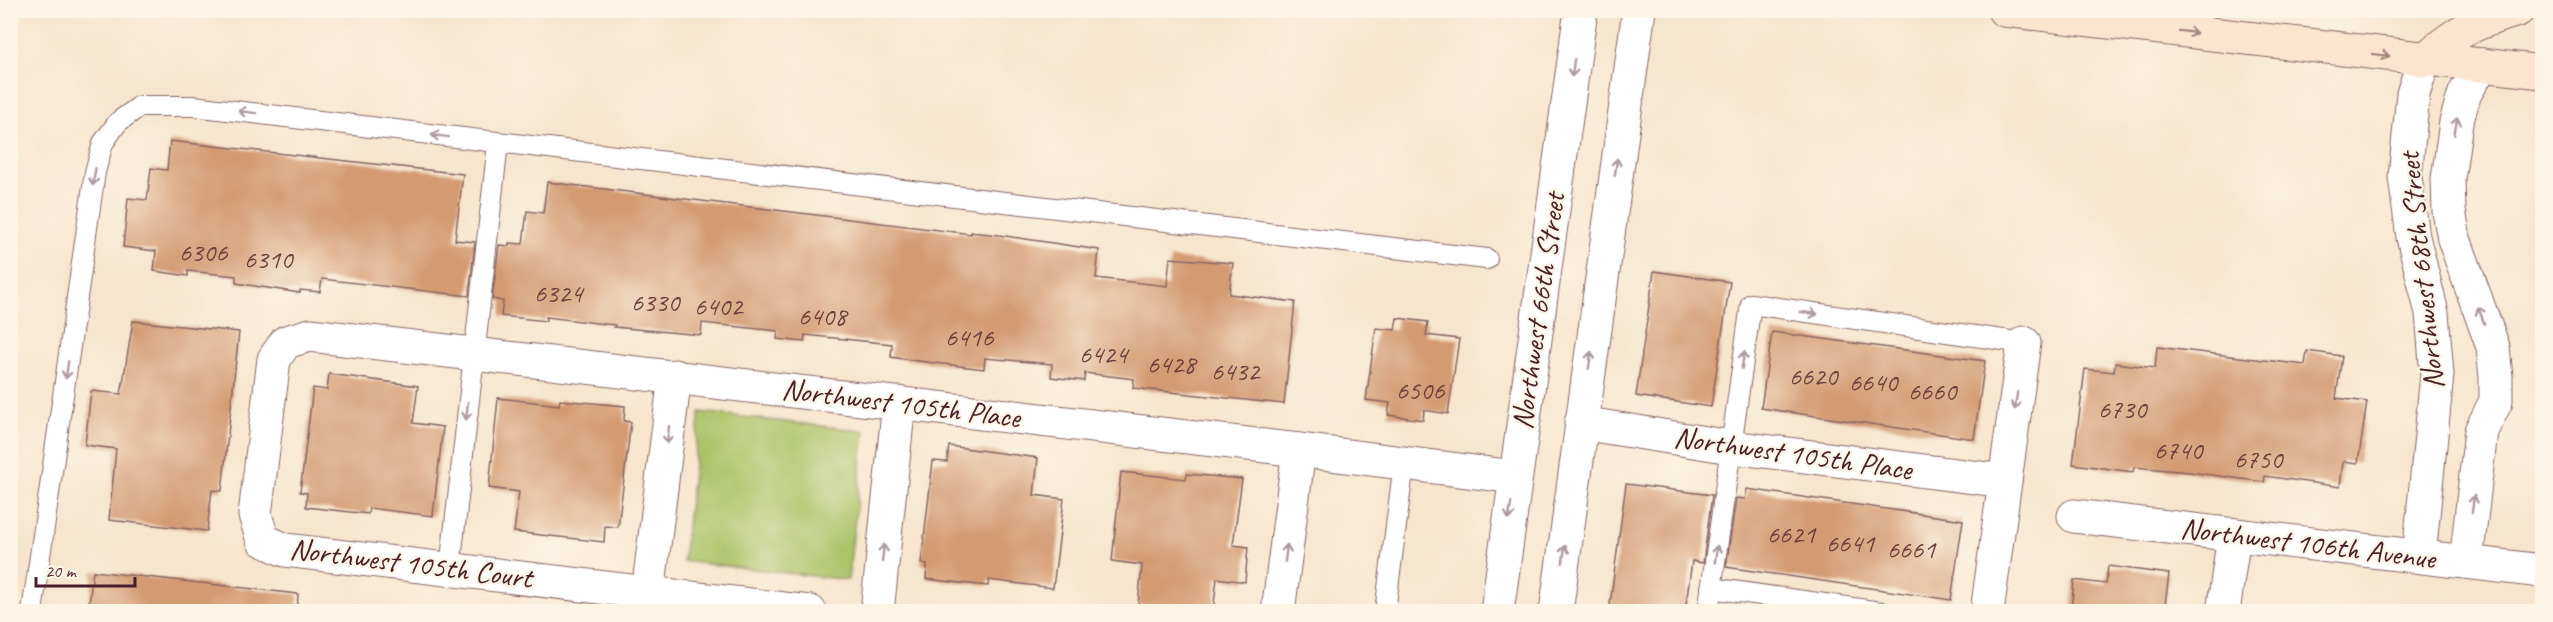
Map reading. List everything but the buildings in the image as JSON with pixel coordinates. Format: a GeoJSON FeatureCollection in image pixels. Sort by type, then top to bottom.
{"type":"FeatureCollection","features":[{"type":"Feature","properties":{"kind":"main road"},"geometry":{"type":"LineString","coordinates":[[2004,10],[2542,72]]}},
{"type":"Feature","properties":{"kind":"main road"},"geometry":{"type":"LineString","coordinates":[[2424,60],[2449,38],[2476,23],[2518,10]]}},
{"type":"Feature","properties":{"kind":"main road"},"geometry":{"type":"LineString","coordinates":[[2527,10],[2542,12]]}},
{"type":"Feature","properties":{"kind":"street","name":"Northwest 66th Street"},"geometry":{"type":"LineString","coordinates":[[1497,612],[1581,10]]}},
{"type":"Feature","properties":{"kind":"street","name":"Northwest 66th Street"},"geometry":{"type":"LineString","coordinates":[[1556,612],[1639,10]]}},
{"type":"Feature","properties":{"kind":"street","name":"Northwest 68th Street"},"geometry":{"type":"LineString","coordinates":[[2419,556],[2437,375],[2432,313],[2413,237],[2405,177],[2413,94],[2424,60]]}},
{"type":"Feature","properties":{"kind":"street","name":"Northwest 68th Street"},"geometry":{"type":"LineString","coordinates":[[2466,562],[2481,431],[2496,401],[2493,347],[2454,239],[2449,211],[2448,179],[2456,122],[2465,93],[2482,65]]}},
{"type":"Feature","properties":{"kind":"street","name":"Northwest 105th Place"},"geometry":{"type":"LineString","coordinates":[[263,540],[255,515],[274,359],[286,342],[310,335],[675,376],[1515,477]]}},
{"type":"Feature","properties":{"kind":"street"},"geometry":{"type":"LineString","coordinates":[[1987,612],[2024,343]]}},
{"type":"Feature","properties":{"kind":"street"},"geometry":{"type":"LineString","coordinates":[[648,593],[675,376]]}},
{"type":"Feature","properties":{"kind":"street"},"geometry":{"type":"LineString","coordinates":[[877,612],[899,403]]}},
{"type":"Feature","properties":{"kind":"street","name":"Northwest 105th Place"},"geometry":{"type":"LineString","coordinates":[[1581,423],[1731,447],[2005,481]]}},
{"type":"Feature","properties":{"kind":"street"},"geometry":{"type":"LineString","coordinates":[[2433,425],[2481,431]]}},
{"type":"Feature","properties":{"kind":"street"},"geometry":{"type":"LineString","coordinates":[[1278,612],[1299,450]]}},
{"type":"Feature","properties":{"kind":"street","name":"Northwest 106th Avenue"},"geometry":{"type":"LineString","coordinates":[[2074,516],[2542,571]]}},
{"type":"Feature","properties":{"kind":"street"},"geometry":{"type":"LineString","coordinates":[[2223,612],[2234,535]]}},
{"type":"Feature","properties":{"kind":"street","name":"Northwest 105th Court"},"geometry":{"type":"LineString","coordinates":[[263,540],[285,550],[648,593],[759,609],[810,612]]}},
{"type":"Feature","properties":{"kind":"lane"},"geometry":{"type":"LineString","coordinates":[[32,612],[95,172],[103,143],[118,122],[140,106],[193,106],[1487,259]]}},
{"type":"Feature","properties":{"kind":"lane"},"geometry":{"type":"LineString","coordinates":[[450,569],[498,143]]}},
{"type":"Feature","properties":{"kind":"lane"},"geometry":{"type":"LineString","coordinates":[[1708,612],[1751,304],[2024,343]]}},
{"type":"Feature","properties":{"kind":"lane"},"geometry":{"type":"LineString","coordinates":[[1385,612],[1404,463]]}},
{"type":"Feature","properties":{"kind":"lane"},"geometry":{"type":"LineString","coordinates":[[1711,588],[1881,612]]}},
{"type":"Feature","properties":{"kind":"green space"},"geometry":{"type":"Polygon","coordinates":[[[700,412],[865,431],[848,580],[683,561],[700,412]]]}}]}
